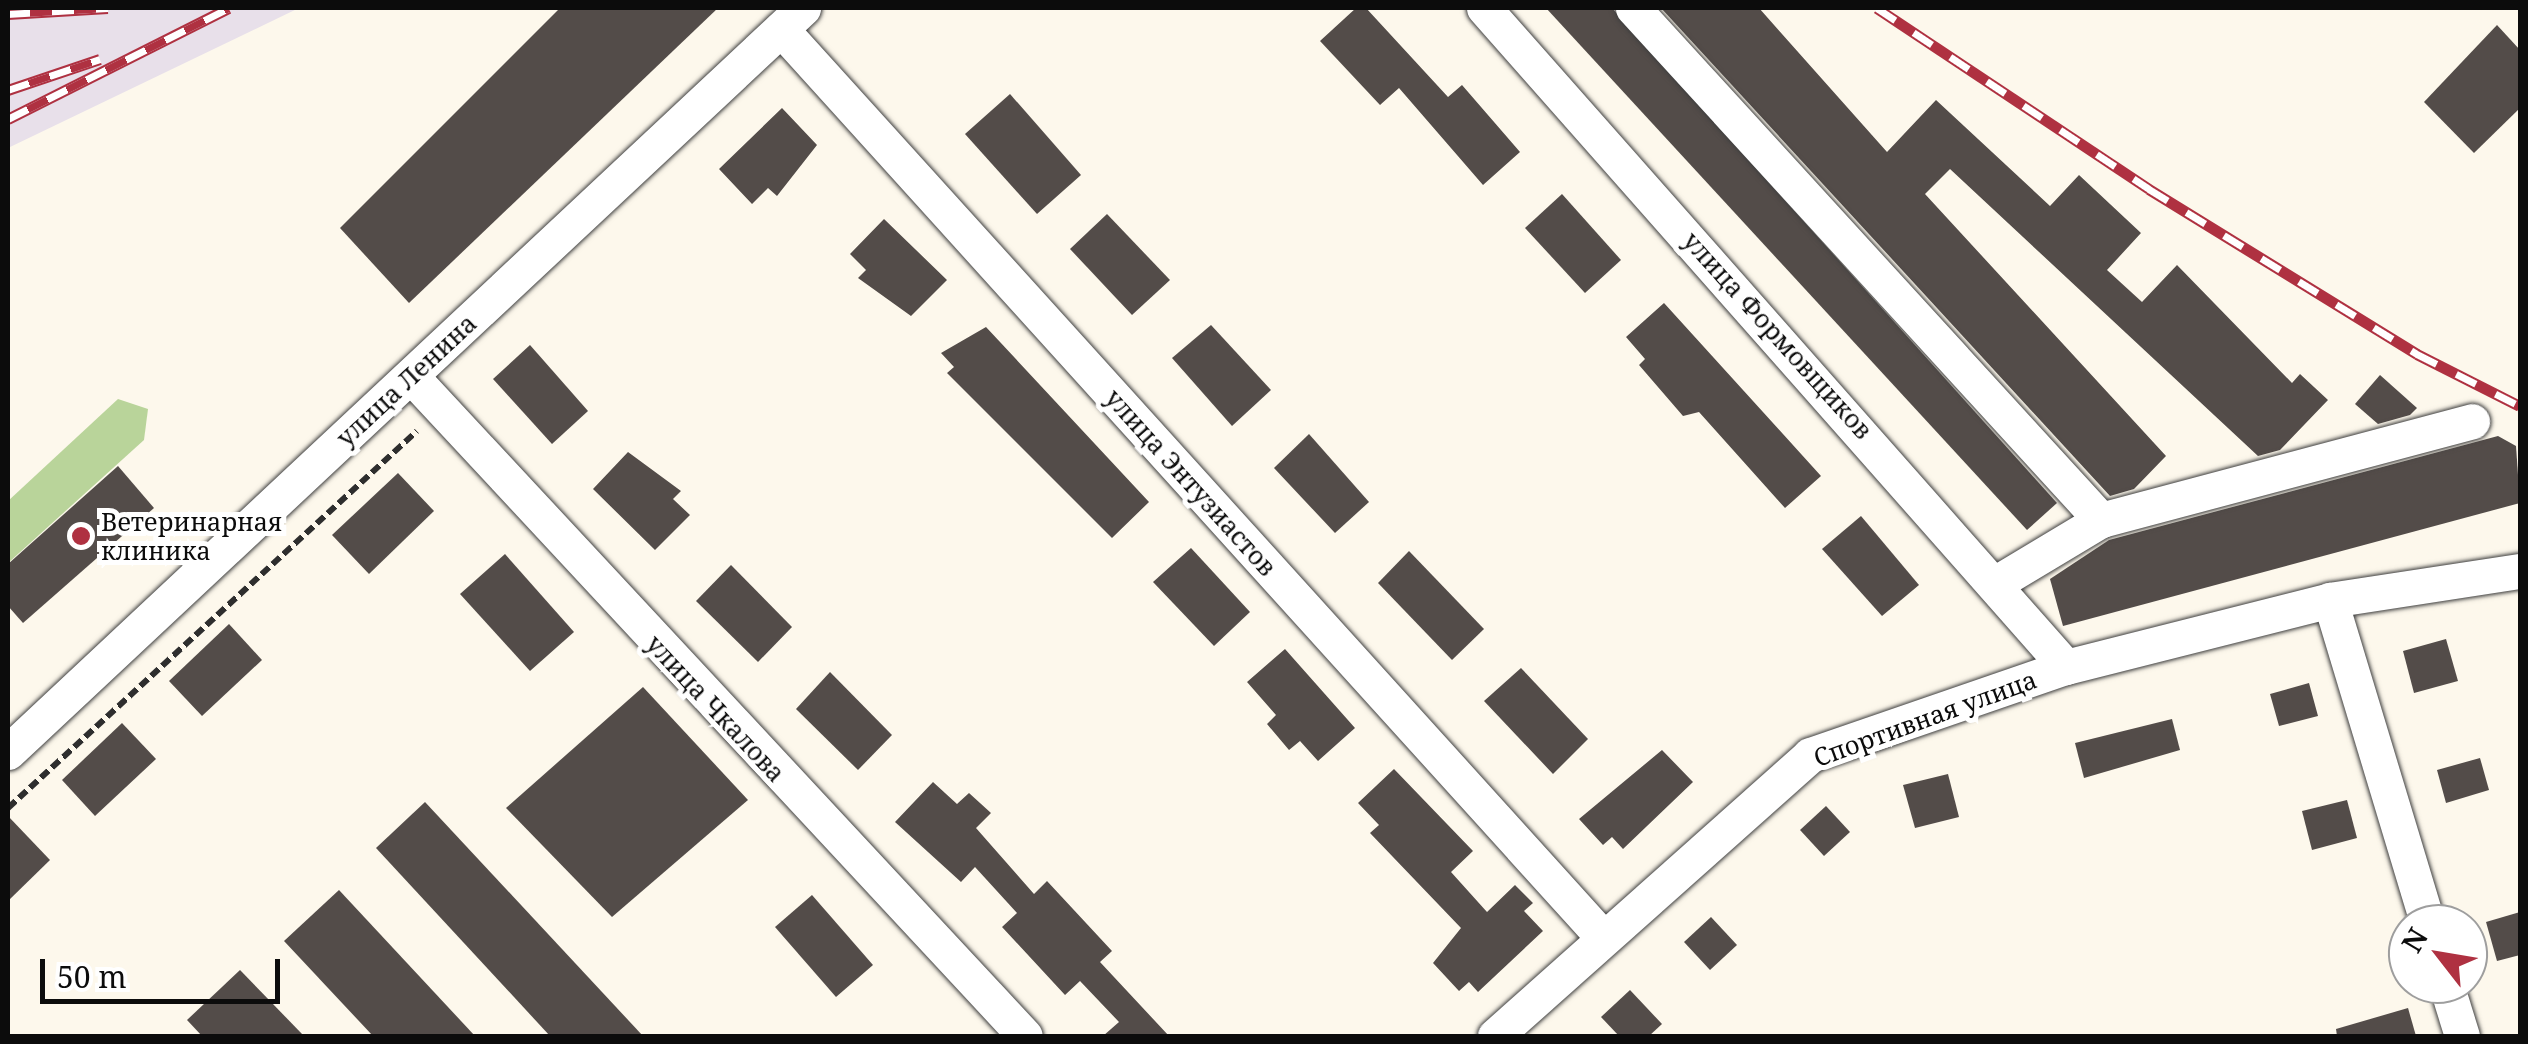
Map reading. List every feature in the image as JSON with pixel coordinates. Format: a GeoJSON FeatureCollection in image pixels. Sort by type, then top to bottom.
{"type":"FeatureCollection","features":[{"type":"Feature","properties":{"kind":"street","name":"улица Формовщиков"},"geometry":{"type":"LineString","coordinates":[[1484,8],[1996,583],[2066,667]]}},
{"type":"Feature","properties":{"kind":"street"},"geometry":{"type":"LineString","coordinates":[[1633,8],[2102,520]]}},
{"type":"Feature","properties":{"kind":"street","name":"улица Ленина"},"geometry":{"type":"LineString","coordinates":[[8,752],[792,18]]}},
{"type":"Feature","properties":{"kind":"street","name":"улица Энтузиастов"},"geometry":{"type":"LineString","coordinates":[[792,18],[1600,934]]}},
{"type":"Feature","properties":{"kind":"street","name":"улица Чкалова"},"geometry":{"type":"LineString","coordinates":[[411,376],[1025,1036]]}},
{"type":"Feature","properties":{"kind":"street"},"geometry":{"type":"LineString","coordinates":[[1996,583],[2102,520],[2472,421]]}},
{"type":"Feature","properties":{"kind":"street","name":"Спортивная улица"},"geometry":{"type":"LineString","coordinates":[[1495,1036],[1600,934],[1810,755],[2066,667],[2330,600],[2520,572]]}},
{"type":"Feature","properties":{"kind":"street"},"geometry":{"type":"LineString","coordinates":[[2330,600],[2422,904]]}},
{"type":"Feature","properties":{"kind":"street"},"geometry":{"type":"LineString","coordinates":[[2452,1004],[2462,1036]]}},
{"type":"Feature","properties":{"kind":"path"},"geometry":{"type":"LineString","coordinates":[[8,808],[417,430]]}},
{"type":"Feature","properties":{"kind":"shaded area"},"geometry":{"type":"Polygon","coordinates":[[[8,8],[299,8],[8,148],[8,8]]]}},
{"type":"Feature","properties":{"kind":"green space"},"geometry":{"type":"Polygon","coordinates":[[[118,399],[148,409],[144,440],[8,563],[8,501],[118,399]]]}},
{"type":"Feature","properties":{"kind":"building"},"geometry":{"type":"Polygon","coordinates":[[[560,8],[718,8],[409,303],[340,228],[560,8]]]}},
{"type":"Feature","properties":{"kind":"building"},"geometry":{"type":"Polygon","coordinates":[[[1356,8],[1366,8],[1448,97],[1462,85],[1520,152],[1483,185],[1399,88],[1380,105],[1320,41],[1356,8]]]}},
{"type":"Feature","properties":{"kind":"building"},"geometry":{"type":"Polygon","coordinates":[[[1546,8],[1612,8],[2057,503],[2027,530],[1546,8]]]}},
{"type":"Feature","properties":{"kind":"building"},"geometry":{"type":"Polygon","coordinates":[[[1661,8],[1759,8],[1887,152],[1936,100],[2050,206],[2079,175],[2141,233],[2107,270],[2142,302],[2177,265],[2292,383],[2300,374],[2328,400],[2280,450],[2258,456],[1950,169],[1925,194],[2166,456],[2134,489],[2110,496],[1661,8]]]}},
{"type":"Feature","properties":{"kind":"building"},"geometry":{"type":"Polygon","coordinates":[[[2497,25],[2520,50],[2520,108],[2474,153],[2424,102],[2497,25]]]}},
{"type":"Feature","properties":{"kind":"building"},"geometry":{"type":"Polygon","coordinates":[[[1010,94],[1081,175],[1037,214],[965,134],[1010,94]]]}},
{"type":"Feature","properties":{"kind":"building"},"geometry":{"type":"Polygon","coordinates":[[[782,108],[817,145],[777,196],[768,188],[752,204],[719,169],[782,108]]]}},
{"type":"Feature","properties":{"kind":"building"},"geometry":{"type":"Polygon","coordinates":[[[1562,194],[1621,260],[1585,293],[1525,228],[1562,194]]]}},
{"type":"Feature","properties":{"kind":"building"},"geometry":{"type":"Polygon","coordinates":[[[1107,214],[1170,280],[1132,315],[1070,249],[1107,214]]]}},
{"type":"Feature","properties":{"kind":"building"},"geometry":{"type":"Polygon","coordinates":[[[884,219],[947,280],[911,316],[858,278],[866,270],[850,254],[884,219]]]}},
{"type":"Feature","properties":{"kind":"building"},"geometry":{"type":"Polygon","coordinates":[[[1664,303],[1821,476],[1785,508],[1699,412],[1683,416],[1639,365],[1645,359],[1626,337],[1664,303]]]}},
{"type":"Feature","properties":{"kind":"building"},"geometry":{"type":"Polygon","coordinates":[[[1211,325],[1271,390],[1232,426],[1172,358],[1211,325]]]}},
{"type":"Feature","properties":{"kind":"building"},"geometry":{"type":"Polygon","coordinates":[[[986,327],[1149,502],[1112,538],[947,373],[954,367],[941,353],[986,327]]]}},
{"type":"Feature","properties":{"kind":"building"},"geometry":{"type":"Polygon","coordinates":[[[530,345],[588,411],[552,444],[493,379],[530,345]]]}},
{"type":"Feature","properties":{"kind":"building"},"geometry":{"type":"Polygon","coordinates":[[[2380,375],[2417,408],[2410,415],[2378,424],[2355,404],[2380,375]]]}},
{"type":"Feature","properties":{"kind":"building"},"geometry":{"type":"Polygon","coordinates":[[[1309,434],[1369,502],[1335,533],[1274,468],[1309,434]]]}},
{"type":"Feature","properties":{"kind":"building"},"geometry":{"type":"Polygon","coordinates":[[[2498,436],[2516,446],[2520,503],[2063,626],[2050,579],[2109,540],[2498,436]]]}},
{"type":"Feature","properties":{"kind":"building"},"geometry":{"type":"Polygon","coordinates":[[[628,452],[681,491],[673,499],[690,515],[655,550],[593,489],[628,452]]]}},
{"type":"Feature","properties":{"kind":"building","name":"Ветеринарная клиника"},"geometry":{"type":"Polygon","coordinates":[[[118,466],[154,508],[23,623],[8,606],[8,564],[118,466]]]}},
{"type":"Feature","properties":{"kind":"building"},"geometry":{"type":"Polygon","coordinates":[[[398,473],[434,511],[369,574],[332,535],[398,473]]]}},
{"type":"Feature","properties":{"kind":"building"},"geometry":{"type":"Polygon","coordinates":[[[1861,516],[1919,585],[1882,616],[1822,549],[1861,516]]]}},
{"type":"Feature","properties":{"kind":"building"},"geometry":{"type":"Polygon","coordinates":[[[1191,548],[1250,612],[1214,646],[1153,582],[1191,548]]]}},
{"type":"Feature","properties":{"kind":"building"},"geometry":{"type":"Polygon","coordinates":[[[1409,551],[1484,629],[1452,660],[1378,583],[1409,551]]]}},
{"type":"Feature","properties":{"kind":"building"},"geometry":{"type":"Polygon","coordinates":[[[505,554],[574,632],[530,671],[460,594],[505,554]]]}},
{"type":"Feature","properties":{"kind":"building"},"geometry":{"type":"Polygon","coordinates":[[[731,565],[792,627],[758,662],[696,601],[731,565]]]}},
{"type":"Feature","properties":{"kind":"building"},"geometry":{"type":"Polygon","coordinates":[[[229,624],[262,660],[202,716],[169,681],[229,624]]]}},
{"type":"Feature","properties":{"kind":"building"},"geometry":{"type":"Polygon","coordinates":[[[2446,639],[2458,681],[2414,693],[2403,651],[2446,639]]]}},
{"type":"Feature","properties":{"kind":"building"},"geometry":{"type":"Polygon","coordinates":[[[1285,649],[1355,728],[1318,761],[1300,741],[1289,750],[1267,724],[1276,715],[1247,682],[1285,649]]]}},
{"type":"Feature","properties":{"kind":"building"},"geometry":{"type":"Polygon","coordinates":[[[1521,668],[1588,739],[1553,774],[1484,701],[1521,668]]]}},
{"type":"Feature","properties":{"kind":"building"},"geometry":{"type":"Polygon","coordinates":[[[830,672],[892,735],[858,770],[796,709],[830,672]]]}},
{"type":"Feature","properties":{"kind":"building"},"geometry":{"type":"Polygon","coordinates":[[[2309,683],[2318,716],[2279,726],[2270,694],[2309,683]]]}},
{"type":"Feature","properties":{"kind":"building"},"geometry":{"type":"Polygon","coordinates":[[[643,687],[748,800],[612,917],[506,808],[643,687]]]}},
{"type":"Feature","properties":{"kind":"building"},"geometry":{"type":"Polygon","coordinates":[[[2172,719],[2180,750],[2084,778],[2075,743],[2172,719]]]}},
{"type":"Feature","properties":{"kind":"building"},"geometry":{"type":"Polygon","coordinates":[[[122,723],[156,759],[95,816],[62,780],[122,723]]]}},
{"type":"Feature","properties":{"kind":"building"},"geometry":{"type":"Polygon","coordinates":[[[1662,750],[1693,782],[1623,849],[1612,837],[1603,845],[1579,819],[1662,750]]]}},
{"type":"Feature","properties":{"kind":"building"},"geometry":{"type":"Polygon","coordinates":[[[2480,758],[2489,790],[2446,803],[2437,770],[2480,758]]]}},
{"type":"Feature","properties":{"kind":"building"},"geometry":{"type":"Polygon","coordinates":[[[1394,769],[1473,851],[1451,872],[1487,912],[1515,885],[1533,903],[1524,911],[1543,931],[1478,992],[1469,982],[1459,991],[1433,963],[1461,928],[1370,833],[1379,825],[1358,803],[1394,769]]]}},
{"type":"Feature","properties":{"kind":"building"},"geometry":{"type":"Polygon","coordinates":[[[1948,774],[1959,817],[1915,828],[1903,785],[1948,774]]]}},
{"type":"Feature","properties":{"kind":"building"},"geometry":{"type":"Polygon","coordinates":[[[933,782],[957,804],[969,793],[991,813],[976,828],[1034,894],[1047,881],[1112,951],[1100,962],[1169,1036],[1103,1036],[1119,1022],[1080,981],[1065,995],[1002,927],[1017,913],[975,867],[961,882],[895,822],[933,782]]]}},
{"type":"Feature","properties":{"kind":"building"},"geometry":{"type":"Polygon","coordinates":[[[2347,800],[2357,838],[2312,850],[2302,811],[2347,800]]]}},
{"type":"Feature","properties":{"kind":"building"},"geometry":{"type":"Polygon","coordinates":[[[425,802],[643,1036],[550,1036],[376,848],[425,802]]]}},
{"type":"Feature","properties":{"kind":"building"},"geometry":{"type":"Polygon","coordinates":[[[1826,806],[1850,832],[1824,856],[1800,830],[1826,806]]]}},
{"type":"Feature","properties":{"kind":"building"},"geometry":{"type":"Polygon","coordinates":[[[8,816],[50,860],[8,901],[8,816]]]}},
{"type":"Feature","properties":{"kind":"building"},"geometry":{"type":"Polygon","coordinates":[[[339,890],[475,1036],[373,1036],[284,941],[339,890]]]}},
{"type":"Feature","properties":{"kind":"building"},"geometry":{"type":"Polygon","coordinates":[[[812,895],[873,965],[836,997],[775,927],[812,895]]]}},
{"type":"Feature","properties":{"kind":"building"},"geometry":{"type":"Polygon","coordinates":[[[2520,912],[2520,955],[2497,961],[2488,921],[2520,912]]]}},
{"type":"Feature","properties":{"kind":"building"},"geometry":{"type":"Polygon","coordinates":[[[1711,917],[1737,945],[1710,970],[1684,942],[1711,917]]]}},
{"type":"Feature","properties":{"kind":"building"},"geometry":{"type":"Polygon","coordinates":[[[240,970],[304,1036],[202,1036],[187,1020],[240,970]]]}},
{"type":"Feature","properties":{"kind":"building"},"geometry":{"type":"Polygon","coordinates":[[[1630,990],[1662,1024],[1649,1036],[1619,1036],[1601,1017],[1630,990]]]}},
{"type":"Feature","properties":{"kind":"building"},"geometry":{"type":"Polygon","coordinates":[[[2408,1008],[2416,1036],[2337,1036],[2336,1029],[2408,1008]]]}},
{"type":"Feature","properties":{"kind":"railway"},"geometry":{"type":"LineString","coordinates":[[8,14],[108,8]]}},
{"type":"Feature","properties":{"kind":"railway"},"geometry":{"type":"LineString","coordinates":[[8,119],[229,8]]}},
{"type":"Feature","properties":{"kind":"railway"},"geometry":{"type":"LineString","coordinates":[[1877,8],[2149,189],[2417,354],[2520,406]]}},
{"type":"Feature","properties":{"kind":"railway"},"geometry":{"type":"LineString","coordinates":[[8,90],[100,59]]}},
{"type":"Feature","properties":{"kind":"place","name":"Ветеринарная клиника"},"geometry":{"type":"Point","coordinates":[81,536]}}]}
